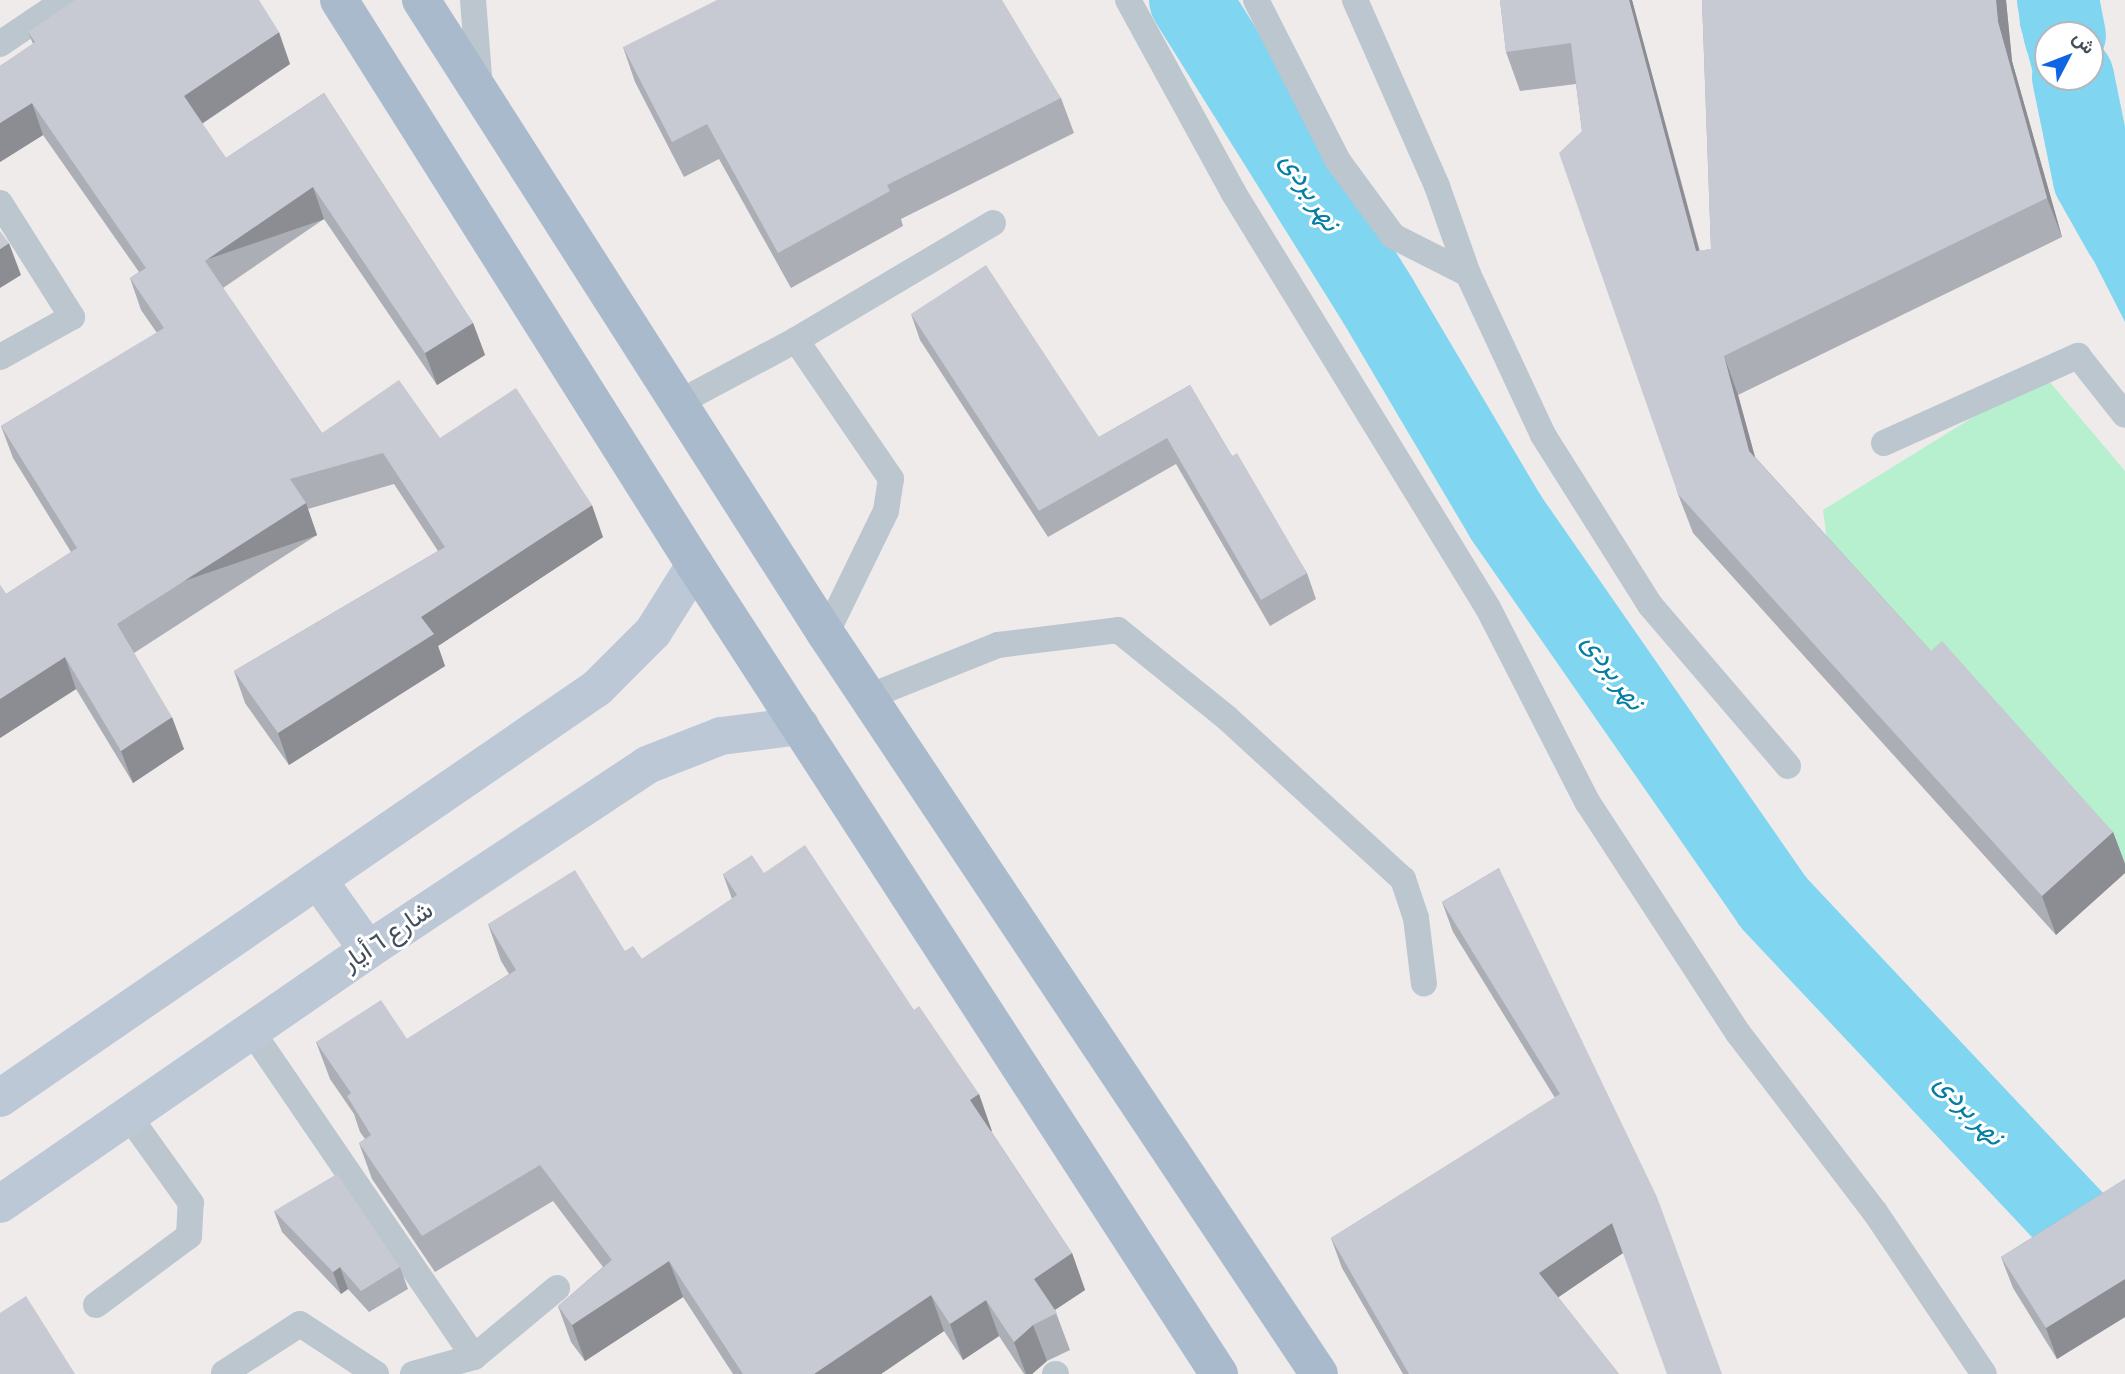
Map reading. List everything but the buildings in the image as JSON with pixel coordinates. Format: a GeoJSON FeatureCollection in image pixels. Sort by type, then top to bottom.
{"type":"FeatureCollection","features":[{"type":"Feature","properties":{"kind":"main road"},"geometry":{"type":"LineString","coordinates":[[339,0],[695,565],[1219,1374]]}},
{"type":"Feature","properties":{"kind":"main road"},"geometry":{"type":"LineString","coordinates":[[421,0],[826,634],[1320,1374]]}},
{"type":"Feature","properties":{"kind":"main road"},"geometry":{"type":"LineString","coordinates":[[0,1098],[597,688],[653,632],[695,565]]}},
{"type":"Feature","properties":{"kind":"main road","name":"شارع ٦ أيار"},"geometry":{"type":"LineString","coordinates":[[0,1204],[368,950],[647,765],[721,736],[800,726]]}},
{"type":"Feature","properties":{"kind":"main road"},"geometry":{"type":"LineString","coordinates":[[318,880],[368,950]]}},
{"type":"Feature","properties":{"kind":"lane"},"geometry":{"type":"LineString","coordinates":[[0,44],[65,0]]}},
{"type":"Feature","properties":{"kind":"lane"},"geometry":{"type":"LineString","coordinates":[[473,0],[481,94]]}},
{"type":"Feature","properties":{"kind":"lane"},"geometry":{"type":"LineString","coordinates":[[1128,0],[1233,192],[1489,608],[1588,803],[1738,1033],[1875,1212],[1984,1374]]}},
{"type":"Feature","properties":{"kind":"lane"},"geometry":{"type":"LineString","coordinates":[[1256,0],[1338,161],[1393,236],[1468,274]]}},
{"type":"Feature","properties":{"kind":"lane"},"geometry":{"type":"LineString","coordinates":[[1355,0],[1437,186],[1468,274],[1543,435],[1650,606],[1788,766]]}},
{"type":"Feature","properties":{"kind":"lane"},"geometry":{"type":"LineString","coordinates":[[0,203],[72,317],[0,357]]}},
{"type":"Feature","properties":{"kind":"lane"},"geometry":{"type":"LineString","coordinates":[[678,403],[796,341],[993,223]]}},
{"type":"Feature","properties":{"kind":"lane"},"geometry":{"type":"LineString","coordinates":[[796,341],[891,480],[886,511],[826,634]]}},
{"type":"Feature","properties":{"kind":"lane"},"geometry":{"type":"LineString","coordinates":[[1884,443],[2078,356],[2125,415]]}},
{"type":"Feature","properties":{"kind":"lane"},"geometry":{"type":"LineString","coordinates":[[868,697],[998,645],[1118,630],[1227,718],[1403,879],[1416,918],[1424,984]]}},
{"type":"Feature","properties":{"kind":"lane"},"geometry":{"type":"LineString","coordinates":[[251,1030],[474,1357]]}},
{"type":"Feature","properties":{"kind":"lane"},"geometry":{"type":"LineString","coordinates":[[96,1306],[189,1236],[191,1203],[128,1115]]}},
{"type":"Feature","properties":{"kind":"lane"},"geometry":{"type":"LineString","coordinates":[[413,1374],[474,1357],[557,1289]]}},
{"type":"Feature","properties":{"kind":"lane"},"geometry":{"type":"LineString","coordinates":[[225,1373],[300,1324],[376,1374]]}},
{"type":"Feature","properties":{"kind":"green space"},"geometry":{"type":"Polygon","coordinates":[[[2043,374],[2125,471],[2125,868],[1830,563],[1823,510],[2043,374]]]}},
{"type":"Feature","properties":{"kind":"water"},"geometry":{"type":"Polygon","coordinates":[[[2018,0],[2058,0],[2062,21],[2034,21],[2034,77],[2020,25],[2018,0]]]}},
{"type":"Feature","properties":{"kind":"water"},"geometry":{"type":"Polygon","coordinates":[[[2038,91],[2076,91],[2094,179],[2125,234],[2125,322],[2073,220],[2038,91]]]}},
{"type":"Feature","properties":{"kind":"waterway","name":"نهر بردى"},"geometry":{"type":"LineString","coordinates":[[1190,0],[1378,301],[1505,516],[1773,902],[2125,1276]]}},
{"type":"Feature","properties":{"kind":"waterway","name":"نهر بردى"},"geometry":{"type":"LineString","coordinates":[[2058,0],[2062,21]]}},
{"type":"Feature","properties":{"kind":"waterway","name":"نهر بردى"},"geometry":{"type":"LineString","coordinates":[[2076,91],[2094,179],[2125,234]]}}]}
